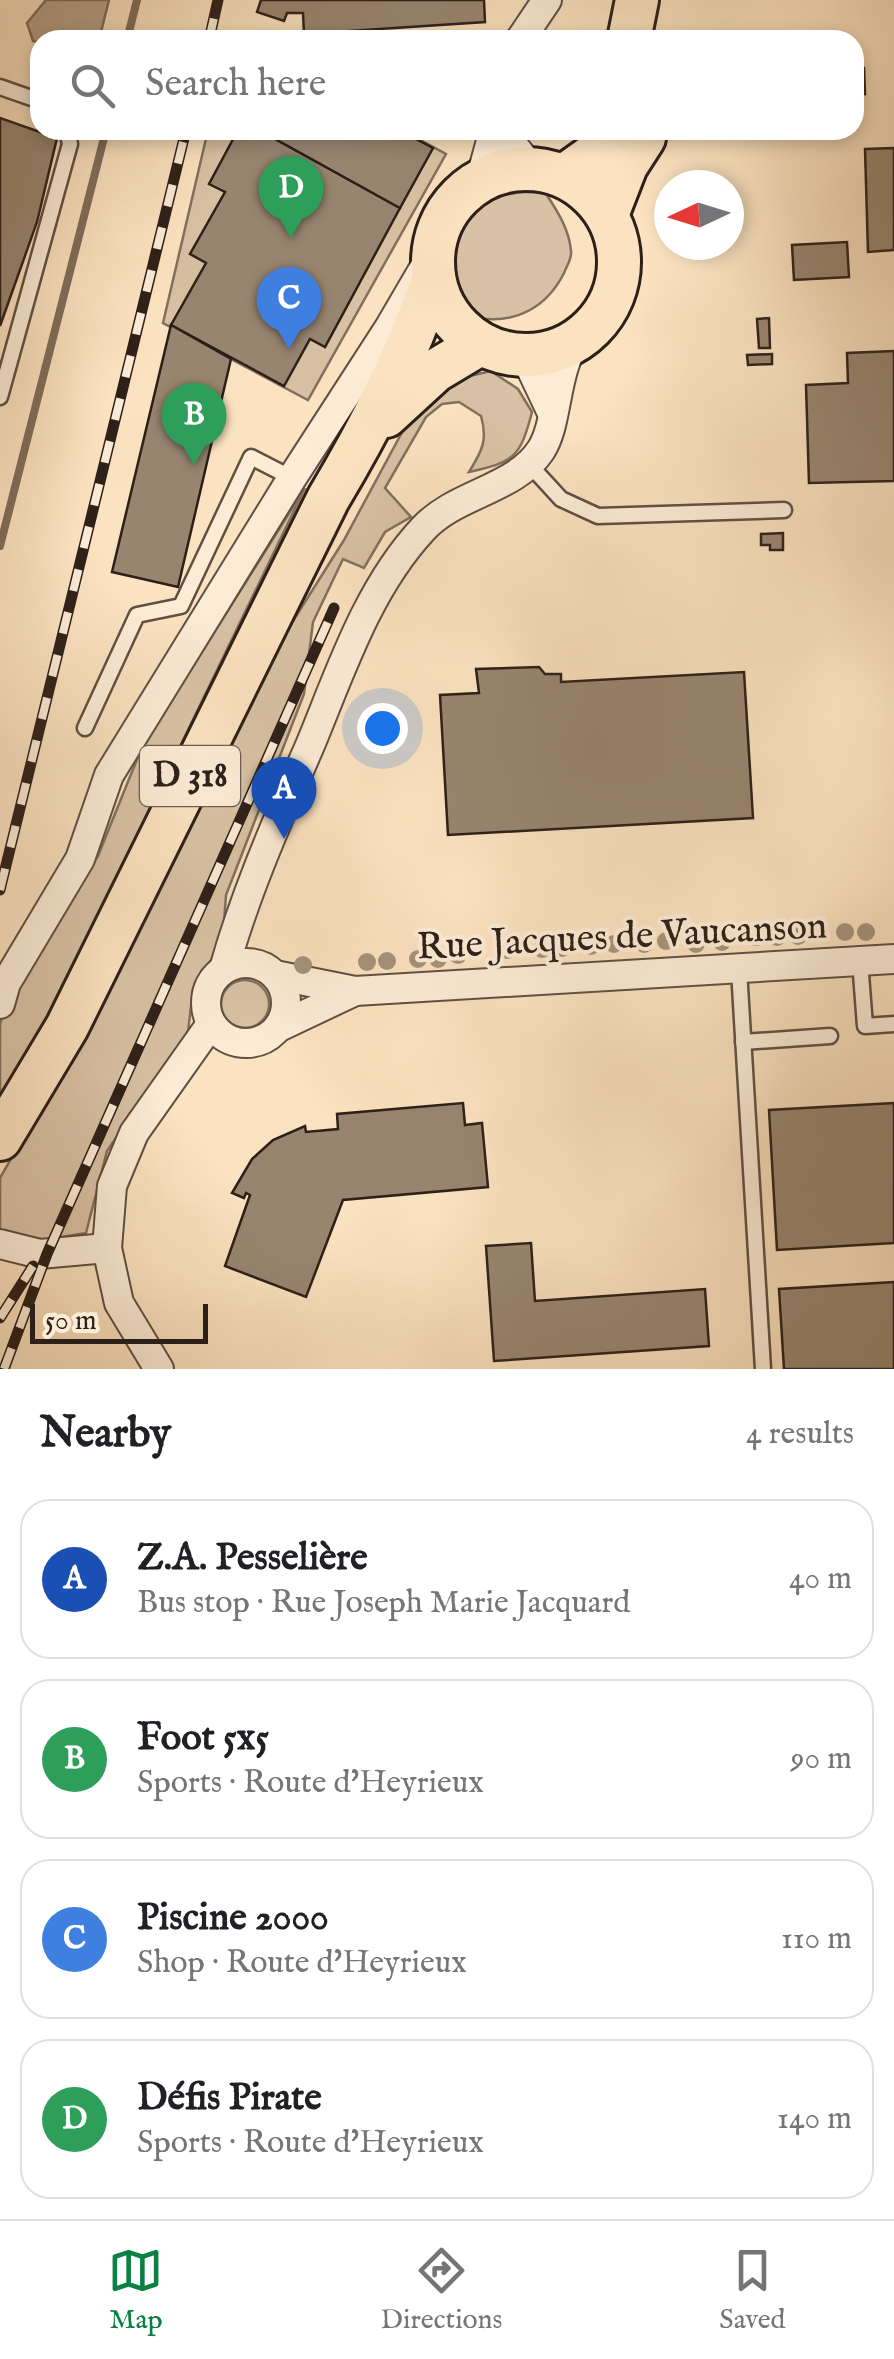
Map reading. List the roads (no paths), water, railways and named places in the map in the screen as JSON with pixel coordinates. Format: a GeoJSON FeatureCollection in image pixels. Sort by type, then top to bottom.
{"type":"FeatureCollection","features":[{"type":"Feature","properties":{"kind":"main road"},"geometry":{"type":"LineString","coordinates":[[631,30],[637,0]]}},
{"type":"Feature","properties":{"kind":"main road"},"geometry":{"type":"LineString","coordinates":[[648,0],[648,30]]}},
{"type":"Feature","properties":{"kind":"main road"},"geometry":{"type":"LineString","coordinates":[[548,172],[588,192],[607,215],[618,242],[620,271],[612,299],[597,324],[574,342],[551,353],[525,356],[502,352],[480,344],[459,327],[443,304],[434,264],[441,223],[457,199],[480,181],[505,171],[548,172],[602,149],[608,140]]}},
{"type":"Feature","properties":{"kind":"main road"},"geometry":{"type":"LineString","coordinates":[[607,215],[626,166],[643,140]]}},
{"type":"Feature","properties":{"kind":"main road","name":"D 318"},"geometry":{"type":"LineString","coordinates":[[6,1129],[67,1027],[328,499],[368,433],[410,345],[434,264]]}},
{"type":"Feature","properties":{"kind":"main road","name":"D 318"},"geometry":{"type":"LineString","coordinates":[[368,433],[435,371],[480,344]]}},
{"type":"Feature","properties":{"kind":"street"},"geometry":{"type":"LineString","coordinates":[[526,30],[546,0]]}},
{"type":"Feature","properties":{"kind":"street"},"geometry":{"type":"LineString","coordinates":[[480,181],[494,140]]}},
{"type":"Feature","properties":{"kind":"street"},"geometry":{"type":"LineString","coordinates":[[509,140],[548,172]]}},
{"type":"Feature","properties":{"kind":"street"},"geometry":{"type":"LineString","coordinates":[[0,1004],[6,983],[80,859],[108,775],[292,478],[434,264]]}},
{"type":"Feature","properties":{"kind":"street"},"geometry":{"type":"LineString","coordinates":[[241,908],[266,970],[283,986],[286,1000],[279,1027],[257,1042],[221,1033],[206,1013],[208,988],[224,969],[241,908],[375,594],[424,527],[468,496],[515,477],[542,449],[564,360],[574,342]]}},
{"type":"Feature","properties":{"kind":"street"},"geometry":{"type":"LineString","coordinates":[[525,356],[552,413]]}},
{"type":"Feature","properties":{"kind":"street","name":"Rue Jacques de Vaucanson"},"geometry":{"type":"LineString","coordinates":[[266,970],[355,991],[894,959]]}},
{"type":"Feature","properties":{"kind":"street"},"geometry":{"type":"LineString","coordinates":[[224,969],[245,963],[266,970]]}},
{"type":"Feature","properties":{"kind":"street","name":"Rue Jacques de Vaucanson"},"geometry":{"type":"LineString","coordinates":[[279,1027],[355,991]]}},
{"type":"Feature","properties":{"kind":"street"},"geometry":{"type":"LineString","coordinates":[[159,1369],[119,1303],[107,1248],[112,1186],[134,1133],[174,1080],[221,1033]]}},
{"type":"Feature","properties":{"kind":"street"},"geometry":{"type":"LineString","coordinates":[[0,1244],[40,1254],[107,1248]]}},
{"type":"Feature","properties":{"kind":"lane"},"geometry":{"type":"LineString","coordinates":[[0,87],[30,98]]}},
{"type":"Feature","properties":{"kind":"lane"},"geometry":{"type":"LineString","coordinates":[[0,397],[69,140]]}},
{"type":"Feature","properties":{"kind":"lane"},"geometry":{"type":"LineString","coordinates":[[85,728],[137,615],[181,606],[251,458],[292,478]]}},
{"type":"Feature","properties":{"kind":"lane"},"geometry":{"type":"LineString","coordinates":[[528,463],[561,499],[598,516],[784,510]]}},
{"type":"Feature","properties":{"kind":"lane"},"geometry":{"type":"LineString","coordinates":[[860,961],[865,1026],[894,1024]]}},
{"type":"Feature","properties":{"kind":"lane"},"geometry":{"type":"LineString","coordinates":[[740,970],[763,1369]]}},
{"type":"Feature","properties":{"kind":"lane"},"geometry":{"type":"LineString","coordinates":[[743,1042],[830,1036]]}},
{"type":"Feature","properties":{"kind":"waterway"},"geometry":{"type":"LineString","coordinates":[[130,30],[137,0]]}},
{"type":"Feature","properties":{"kind":"waterway"},"geometry":{"type":"LineString","coordinates":[[0,546],[103,140]]}},
{"type":"Feature","properties":{"kind":"railway"},"geometry":{"type":"LineString","coordinates":[[211,30],[218,0]]}},
{"type":"Feature","properties":{"kind":"railway"},"geometry":{"type":"LineString","coordinates":[[0,890],[184,140]]}},
{"type":"Feature","properties":{"kind":"railway"},"geometry":{"type":"LineString","coordinates":[[4,1369],[47,1254],[334,608]]}},
{"type":"Feature","properties":{"kind":"railway"},"geometry":{"type":"LineString","coordinates":[[0,1318],[33,1266]]}},
{"type":"Feature","properties":{"kind":"place","name":"Défis Pirate"},"geometry":{"type":"Point","coordinates":[291,238]}},
{"type":"Feature","properties":{"kind":"place","name":"Piscine 2000"},"geometry":{"type":"Point","coordinates":[289,349]}},
{"type":"Feature","properties":{"kind":"place","name":"Foot 5x5"},"geometry":{"type":"Point","coordinates":[194,465]}},
{"type":"Feature","properties":{"kind":"place","name":"Z.A. Pesselière"},"geometry":{"type":"Point","coordinates":[284,839]}}]}
